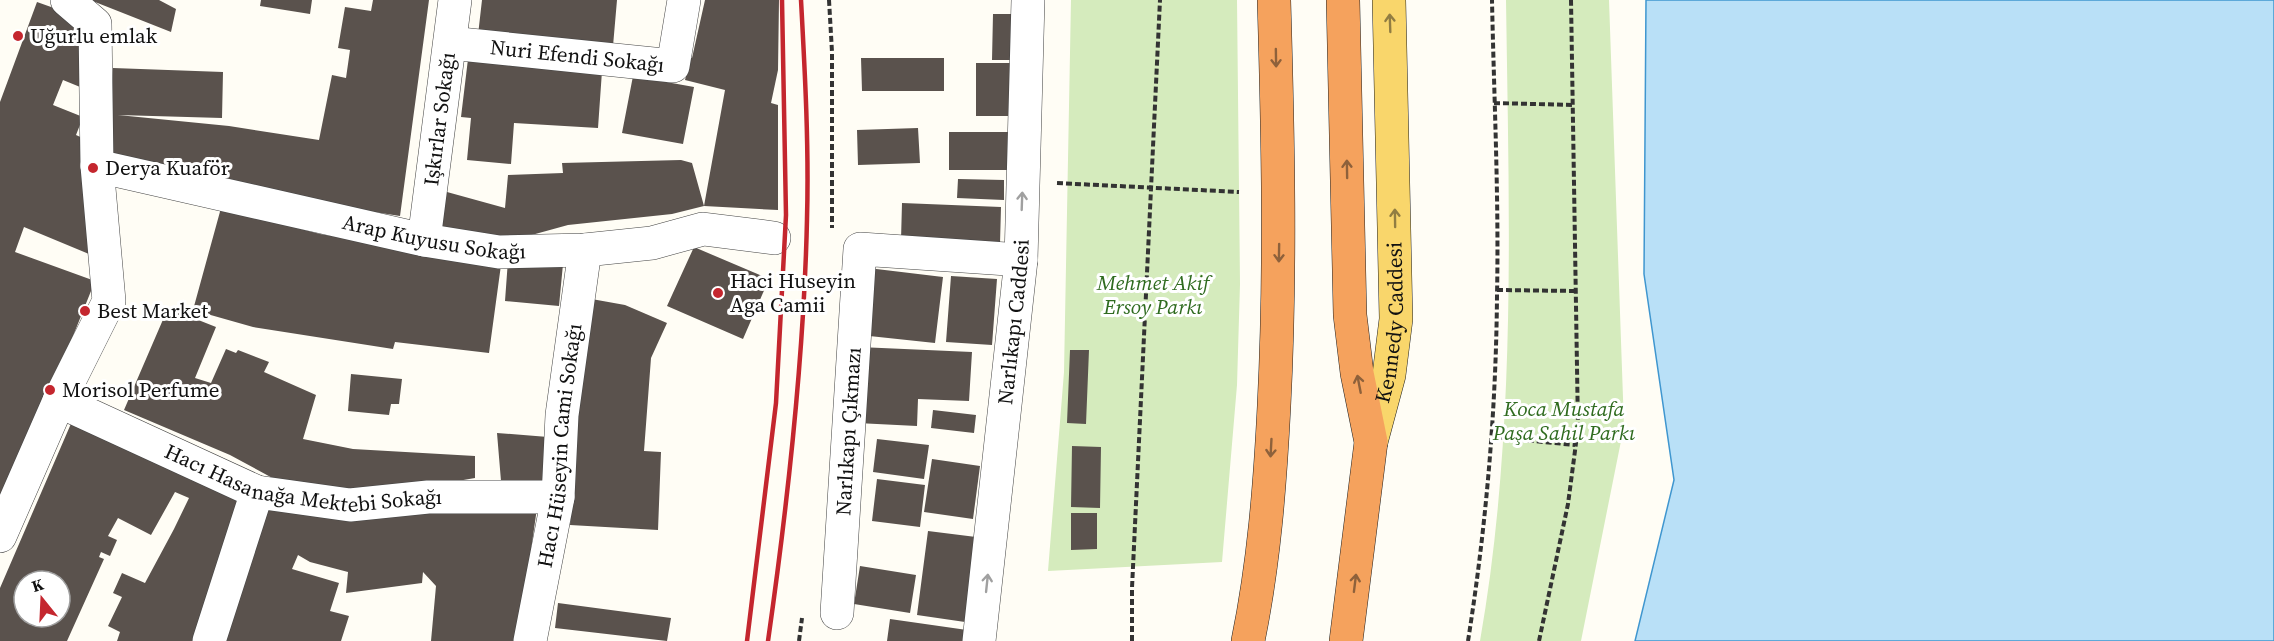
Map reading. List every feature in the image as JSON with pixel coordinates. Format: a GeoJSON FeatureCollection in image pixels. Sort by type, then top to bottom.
{"type":"FeatureCollection","features":[{"type":"Feature","properties":{"kind":"highway"},"geometry":{"type":"LineString","coordinates":[[1248,641],[1269,500],[1276,361],[1279,235],[1274,0]]}},
{"type":"Feature","properties":{"kind":"highway"},"geometry":{"type":"LineString","coordinates":[[1343,0],[1350,315],[1357,373],[1371,442]]}},
{"type":"Feature","properties":{"kind":"highway","name":"Kennedy Caddesi"},"geometry":{"type":"LineString","coordinates":[[1346,641],[1371,442]]}},
{"type":"Feature","properties":{"kind":"main road","name":"Kennedy Caddesi"},"geometry":{"type":"LineString","coordinates":[[1371,442],[1389,375],[1396,319],[1389,0]]}},
{"type":"Feature","properties":{"kind":"street"},"geometry":{"type":"LineString","coordinates":[[0,536],[59,401],[109,302],[97,166],[95,24],[67,0]]}},
{"type":"Feature","properties":{"kind":"street","name":"Işkırlar Sokağı"},"geometry":{"type":"LineString","coordinates":[[424,240],[455,0]]}},
{"type":"Feature","properties":{"kind":"street","name":"Nuri Efendi Sokağı"},"geometry":{"type":"LineString","coordinates":[[450,43],[673,66],[684,0]]}},
{"type":"Feature","properties":{"kind":"street","name":"Narlıkapı Caddesi"},"geometry":{"type":"LineString","coordinates":[[979,641],[1021,260],[1028,0]]}},
{"type":"Feature","properties":{"kind":"street","name":"Arap Kuyusu Sokağı"},"geometry":{"type":"LineString","coordinates":[[97,166],[424,240],[499,252],[585,250],[652,243],[703,229],[774,238]]}},
{"type":"Feature","properties":{"kind":"street","name":"Narlıkapı Çıkmazı"},"geometry":{"type":"LineString","coordinates":[[837,613],[860,249],[1021,260]]}},
{"type":"Feature","properties":{"kind":"street","name":"Hacı Hüseyin Cami Sokağı"},"geometry":{"type":"LineString","coordinates":[[530,641],[558,497],[562,415],[585,250]]}},
{"type":"Feature","properties":{"kind":"street","name":"Hacı Hasanağa Mektebi Sokağı"},"geometry":{"type":"LineString","coordinates":[[59,401],[257,492],[350,506],[428,496],[558,497]]}},
{"type":"Feature","properties":{"kind":"street"},"geometry":{"type":"LineString","coordinates":[[209,641],[257,492]]}},
{"type":"Feature","properties":{"kind":"path"},"geometry":{"type":"LineString","coordinates":[[829,0],[832,52],[832,209]]}},
{"type":"Feature","properties":{"kind":"path"},"geometry":{"type":"LineString","coordinates":[[1132,641],[1132,588],[1160,0]]}},
{"type":"Feature","properties":{"kind":"path"},"geometry":{"type":"LineString","coordinates":[[1468,641],[1480,568],[1492,437],[1497,290],[1492,0]]}},
{"type":"Feature","properties":{"kind":"path"},"geometry":{"type":"LineString","coordinates":[[1539,641],[1568,504],[1578,428],[1571,0]]}},
{"type":"Feature","properties":{"kind":"path"},"geometry":{"type":"LineString","coordinates":[[1494,103],[1574,105]]}},
{"type":"Feature","properties":{"kind":"path"},"geometry":{"type":"LineString","coordinates":[[1050,183],[1239,192]]}},
{"type":"Feature","properties":{"kind":"path"},"geometry":{"type":"LineString","coordinates":[[1497,290],[1576,291]]}},
{"type":"Feature","properties":{"kind":"path"},"geometry":{"type":"LineString","coordinates":[[1492,437],[1575,445]]}},
{"type":"Feature","properties":{"kind":"green space","name":"Mehmet Akif Ersoy Parkı"},"geometry":{"type":"Polygon","coordinates":[[[1071,0],[1237,0],[1240,284],[1237,385],[1222,562],[1048,571],[1064,372],[1071,0]]]}},
{"type":"Feature","properties":{"kind":"green space","name":"Koca Mustafa Paşa Sahil Parkı"},"geometry":{"type":"Polygon","coordinates":[[[1506,0],[1609,0],[1624,426],[1581,641],[1480,641],[1492,562],[1505,402],[1509,241],[1506,0]]]}},
{"type":"Feature","properties":{"kind":"water"},"geometry":{"type":"Polygon","coordinates":[[[1646,0],[2274,0],[2274,641],[1635,641],[1674,480],[1644,274],[1646,0]]]}},
{"type":"Feature","properties":{"kind":"building"},"geometry":{"type":"Polygon","coordinates":[[[90,0],[159,0],[176,9],[171,32],[90,0]]]}},
{"type":"Feature","properties":{"kind":"building"},"geometry":{"type":"Polygon","coordinates":[[[261,0],[312,0],[310,14],[260,6],[261,0]]]}},
{"type":"Feature","properties":{"kind":"building"},"geometry":{"type":"Polygon","coordinates":[[[373,0],[429,0],[400,216],[220,188],[107,159],[113,68],[223,72],[222,118],[118,115],[229,126],[319,140],[332,75],[346,78],[350,50],[338,48],[345,7],[371,11],[373,0]]]}},
{"type":"Feature","properties":{"kind":"building"},"geometry":{"type":"Polygon","coordinates":[[[482,0],[617,0],[613,46],[478,35],[482,0]]]}},
{"type":"Feature","properties":{"kind":"building"},"geometry":{"type":"Polygon","coordinates":[[[705,0],[779,0],[778,70],[771,103],[778,105],[778,210],[704,206],[725,90],[685,80],[686,76],[683,76],[688,57],[692,58],[705,0]]]}},
{"type":"Feature","properties":{"kind":"building"},"geometry":{"type":"Polygon","coordinates":[[[37,2],[82,18],[85,89],[63,80],[53,105],[83,117],[76,135],[87,140],[101,259],[24,227],[15,252],[95,281],[41,416],[0,507],[0,102],[37,2]]]}},
{"type":"Feature","properties":{"kind":"building"},"geometry":{"type":"Polygon","coordinates":[[[993,14],[1013,14],[1012,60],[992,60],[993,14]]]}},
{"type":"Feature","properties":{"kind":"building"},"geometry":{"type":"Polygon","coordinates":[[[861,58],[944,58],[944,91],[862,91],[861,58]]]}},
{"type":"Feature","properties":{"kind":"building"},"geometry":{"type":"Polygon","coordinates":[[[468,59],[602,71],[598,128],[514,123],[511,164],[467,160],[471,118],[461,117],[468,59]]]}},
{"type":"Feature","properties":{"kind":"building"},"geometry":{"type":"Polygon","coordinates":[[[976,63],[1011,63],[1012,116],[976,116],[976,63]]]}},
{"type":"Feature","properties":{"kind":"building"},"geometry":{"type":"Polygon","coordinates":[[[633,76],[694,87],[683,144],[622,133],[633,76]]]}},
{"type":"Feature","properties":{"kind":"building"},"geometry":{"type":"Polygon","coordinates":[[[918,128],[920,163],[858,165],[857,130],[918,128]]]}},
{"type":"Feature","properties":{"kind":"building"},"geometry":{"type":"Polygon","coordinates":[[[949,132],[1014,132],[1015,170],[949,170],[949,132]]]}},
{"type":"Feature","properties":{"kind":"building"},"geometry":{"type":"Polygon","coordinates":[[[681,160],[692,163],[704,206],[672,214],[568,225],[503,243],[440,227],[447,192],[505,208],[508,175],[563,173],[562,163],[681,160]]]}},
{"type":"Feature","properties":{"kind":"building"},"geometry":{"type":"Polygon","coordinates":[[[958,179],[1004,180],[1004,200],[957,198],[958,179]]]}},
{"type":"Feature","properties":{"kind":"building"},"geometry":{"type":"Polygon","coordinates":[[[902,203],[1001,207],[1000,244],[901,240],[902,203]]]}},
{"type":"Feature","properties":{"kind":"building"},"geometry":{"type":"Polygon","coordinates":[[[221,208],[320,234],[501,265],[489,353],[395,342],[393,349],[253,327],[193,310],[221,208]]]}},
{"type":"Feature","properties":{"kind":"building","name":"Haci Huseyin Aga Camii"},"geometry":{"type":"Polygon","coordinates":[[[694,247],[769,279],[743,339],[667,306],[694,247]]]}},
{"type":"Feature","properties":{"kind":"building"},"geometry":{"type":"Polygon","coordinates":[[[508,260],[563,264],[559,306],[505,301],[508,260]]]}},
{"type":"Feature","properties":{"kind":"building"},"geometry":{"type":"Polygon","coordinates":[[[868,268],[943,277],[935,343],[860,335],[868,268]]]}},
{"type":"Feature","properties":{"kind":"building"},"geometry":{"type":"Polygon","coordinates":[[[951,276],[997,279],[992,345],[946,342],[951,276]]]}},
{"type":"Feature","properties":{"kind":"building"},"geometry":{"type":"Polygon","coordinates":[[[586,298],[625,305],[667,323],[651,358],[644,451],[661,452],[658,530],[570,525],[586,298]]]}},
{"type":"Feature","properties":{"kind":"building"},"geometry":{"type":"Polygon","coordinates":[[[168,308],[216,327],[195,378],[211,383],[226,349],[236,353],[238,350],[269,362],[264,372],[316,395],[303,439],[353,449],[475,456],[475,478],[347,500],[289,487],[230,455],[124,410],[168,308]]]}},
{"type":"Feature","properties":{"kind":"building"},"geometry":{"type":"Polygon","coordinates":[[[859,347],[972,352],[969,401],[918,399],[917,426],[857,423],[859,347]]]}},
{"type":"Feature","properties":{"kind":"building"},"geometry":{"type":"Polygon","coordinates":[[[1070,350],[1089,350],[1086,424],[1067,423],[1070,350]]]}},
{"type":"Feature","properties":{"kind":"building"},"geometry":{"type":"Polygon","coordinates":[[[351,374],[402,379],[399,404],[391,404],[389,415],[348,411],[351,374]]]}},
{"type":"Feature","properties":{"kind":"building"},"geometry":{"type":"Polygon","coordinates":[[[933,410],[976,415],[974,433],[931,428],[933,410]]]}},
{"type":"Feature","properties":{"kind":"building"},"geometry":{"type":"Polygon","coordinates":[[[73,419],[248,495],[200,641],[117,641],[120,632],[108,626],[122,597],[113,593],[122,573],[145,583],[174,529],[189,498],[175,492],[151,535],[118,518],[108,536],[117,540],[110,556],[101,552],[99,557],[104,559],[67,641],[0,641],[0,588],[73,419]]]}},
{"type":"Feature","properties":{"kind":"building"},"geometry":{"type":"Polygon","coordinates":[[[497,433],[548,437],[545,483],[501,481],[497,433]]]}},
{"type":"Feature","properties":{"kind":"building"},"geometry":{"type":"Polygon","coordinates":[[[877,439],[929,445],[924,479],[873,472],[877,439]]]}},
{"type":"Feature","properties":{"kind":"building"},"geometry":{"type":"Polygon","coordinates":[[[1072,446],[1101,447],[1100,508],[1071,507],[1072,446]]]}},
{"type":"Feature","properties":{"kind":"building"},"geometry":{"type":"Polygon","coordinates":[[[932,459],[980,466],[973,519],[924,512],[932,459]]]}},
{"type":"Feature","properties":{"kind":"building"},"geometry":{"type":"Polygon","coordinates":[[[877,479],[925,485],[920,527],[872,521],[877,479]]]}},
{"type":"Feature","properties":{"kind":"building"},"geometry":{"type":"Polygon","coordinates":[[[270,505],[537,508],[518,641],[431,641],[436,586],[423,572],[422,583],[346,593],[348,572],[310,562],[298,555],[292,569],[339,583],[330,611],[349,616],[341,641],[222,641],[270,505]]]}},
{"type":"Feature","properties":{"kind":"building"},"geometry":{"type":"Polygon","coordinates":[[[1071,513],[1097,513],[1097,549],[1071,550],[1071,513]]]}},
{"type":"Feature","properties":{"kind":"building"},"geometry":{"type":"Polygon","coordinates":[[[928,531],[976,537],[965,622],[917,615],[928,531]]]}},
{"type":"Feature","properties":{"kind":"building"},"geometry":{"type":"Polygon","coordinates":[[[860,566],[916,575],[910,613],[854,604],[860,566]]]}},
{"type":"Feature","properties":{"kind":"building"},"geometry":{"type":"Polygon","coordinates":[[[558,603],[671,618],[667,641],[555,628],[558,603]]]}},
{"type":"Feature","properties":{"kind":"building"},"geometry":{"type":"Polygon","coordinates":[[[890,619],[967,630],[965,641],[887,641],[890,619]]]}},
{"type":"Feature","properties":{"kind":"railway"},"geometry":{"type":"LineString","coordinates":[[747,641],[776,403],[786,215],[782,0]]}},
{"type":"Feature","properties":{"kind":"railway"},"geometry":{"type":"LineString","coordinates":[[768,641],[794,430],[805,272],[807,164],[801,0]]}},
{"type":"Feature","properties":{"kind":"place","name":"Uğurlu emlak"},"geometry":{"type":"Point","coordinates":[18,36]}},
{"type":"Feature","properties":{"kind":"place","name":"Derya Kuaför"},"geometry":{"type":"Point","coordinates":[93,168]}},
{"type":"Feature","properties":{"kind":"place","name":"Haci Huseyin Aga Camii"},"geometry":{"type":"Point","coordinates":[718,293]}},
{"type":"Feature","properties":{"kind":"place","name":"Best Market"},"geometry":{"type":"Point","coordinates":[85,311]}},
{"type":"Feature","properties":{"kind":"place","name":"Morisol Perfume"},"geometry":{"type":"Point","coordinates":[50,390]}}]}
